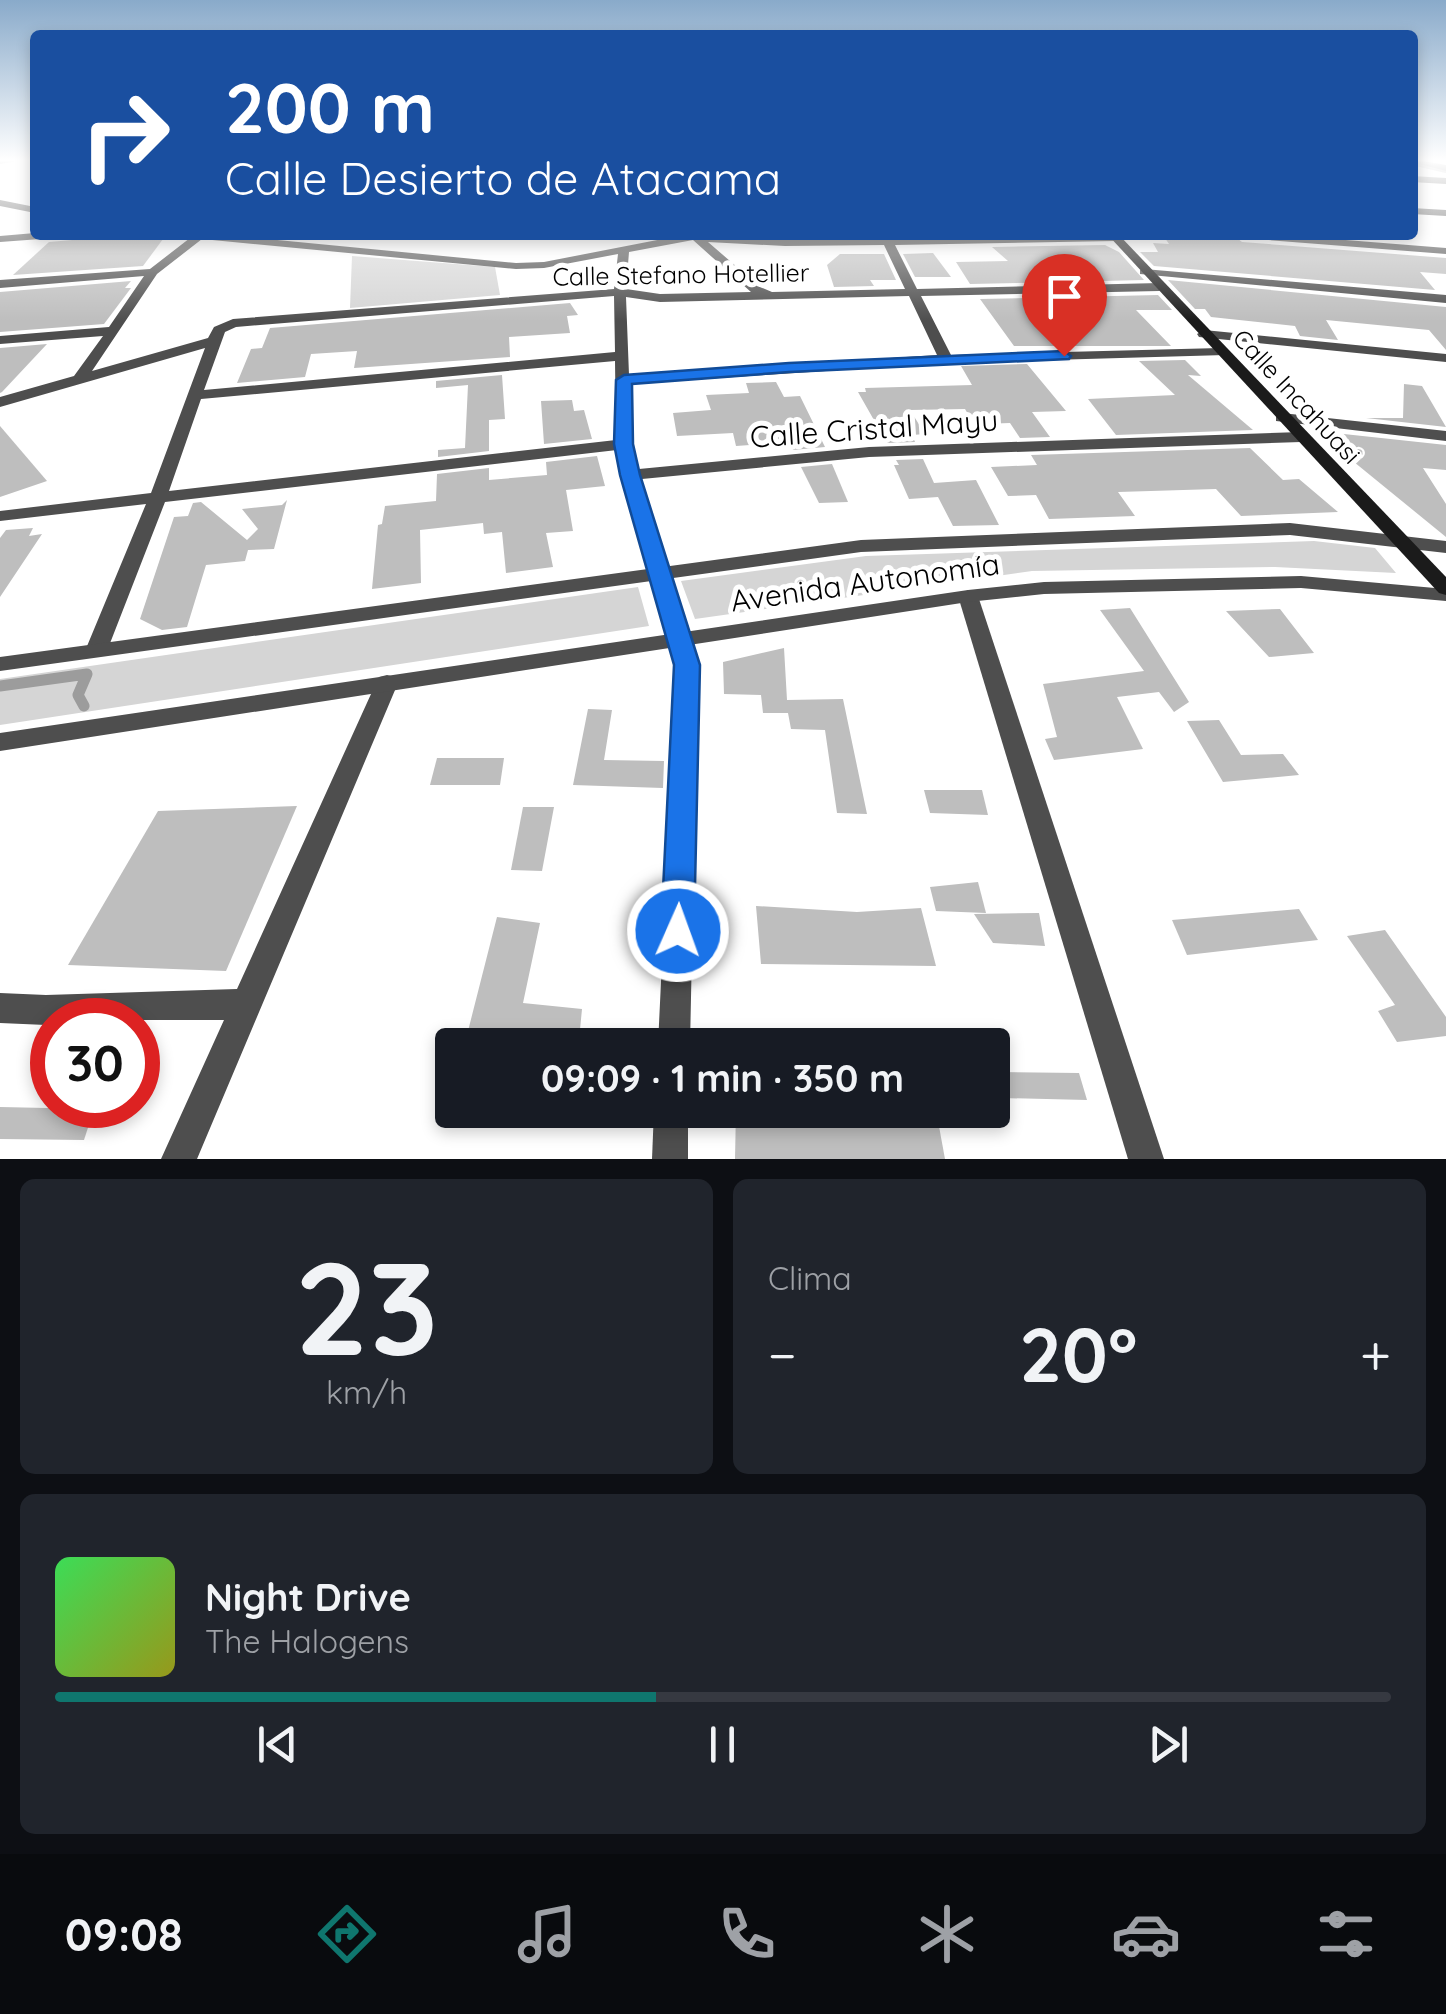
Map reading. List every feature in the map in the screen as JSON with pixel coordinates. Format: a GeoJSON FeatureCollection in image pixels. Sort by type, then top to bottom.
{"type":"FeatureCollection","features":[{"type":"Feature","properties":{"kind":"main road","name":"Calle Incahuasi"},"geometry":{"type":"LineString","coordinates":[[1117,240],[1446,592]]}},
{"type":"Feature","properties":{"kind":"street"},"geometry":{"type":"LineString","coordinates":[[0,239],[30,237]]}},
{"type":"Feature","properties":{"kind":"street"},"geometry":{"type":"LineString","coordinates":[[79,380],[153,272],[190,240]]}},
{"type":"Feature","properties":{"kind":"street"},"geometry":{"type":"LineString","coordinates":[[248,240],[516,266],[677,240]]}},
{"type":"Feature","properties":{"kind":"street"},"geometry":{"type":"LineString","coordinates":[[702,240],[756,290],[778,296]]}},
{"type":"Feature","properties":{"kind":"street"},"geometry":{"type":"LineString","coordinates":[[748,240],[963,240]]}},
{"type":"Feature","properties":{"kind":"street"},"geometry":{"type":"LineString","coordinates":[[1306,240],[1446,251]]}},
{"type":"Feature","properties":{"kind":"street"},"geometry":{"type":"LineString","coordinates":[[888,242],[946,359]]}},
{"type":"Feature","properties":{"kind":"street"},"geometry":{"type":"LineString","coordinates":[[624,250],[620,292],[624,444],[657,572],[682,639],[687,665],[675,1028]]}},
{"type":"Feature","properties":{"kind":"street"},"geometry":{"type":"LineString","coordinates":[[0,284],[153,272]]}},
{"type":"Feature","properties":{"kind":"street"},"geometry":{"type":"LineString","coordinates":[[1144,272],[1446,299]]}},
{"type":"Feature","properties":{"kind":"street","name":"Calle Stefano Hotellier"},"geometry":{"type":"LineString","coordinates":[[0,402],[214,341],[224,326],[246,320],[620,292],[660,298],[1159,287]]}},
{"type":"Feature","properties":{"kind":"street"},"geometry":{"type":"LineString","coordinates":[[0,340],[110,331]]}},
{"type":"Feature","properties":{"kind":"street"},"geometry":{"type":"LineString","coordinates":[[1204,334],[1446,358]]}},
{"type":"Feature","properties":{"kind":"street"},"geometry":{"type":"LineString","coordinates":[[96,651],[158,497],[214,341]]}},
{"type":"Feature","properties":{"kind":"street"},"geometry":{"type":"LineString","coordinates":[[624,380],[946,359],[1220,352]]}},
{"type":"Feature","properties":{"kind":"street"},"geometry":{"type":"LineString","coordinates":[[196,395],[620,356]]}},
{"type":"Feature","properties":{"kind":"street"},"geometry":{"type":"LineString","coordinates":[[1282,418],[1446,436]]}},
{"type":"Feature","properties":{"kind":"street","name":"Calle Cristal Mayu"},"geometry":{"type":"LineString","coordinates":[[630,475],[869,452],[1301,438]]}},
{"type":"Feature","properties":{"kind":"street"},"geometry":{"type":"LineString","coordinates":[[0,516],[624,444]]}},
{"type":"Feature","properties":{"kind":"street","name":"Avenida Autonomía"},"geometry":{"type":"LineString","coordinates":[[0,664],[861,546],[1290,529],[1446,547]]}},
{"type":"Feature","properties":{"kind":"street","name":"Avenida Autonomía"},"geometry":{"type":"LineString","coordinates":[[0,742],[968,596],[1044,588],[1271,582],[1446,592]]}},
{"type":"Feature","properties":{"kind":"street"},"geometry":{"type":"LineString","coordinates":[[968,596],[1146,1159]]}},
{"type":"Feature","properties":{"kind":"street"},"geometry":{"type":"LineString","coordinates":[[179,1159],[387,682]]}},
{"type":"Feature","properties":{"kind":"street"},"geometry":{"type":"LineString","coordinates":[[0,1008],[244,1004]]}},
{"type":"Feature","properties":{"kind":"street"},"geometry":{"type":"LineString","coordinates":[[670,1159],[671,1128]]}},
{"type":"Feature","properties":{"kind":"shaded area"},"geometry":{"type":"Polygon","coordinates":[[[352,256],[495,267],[500,295],[350,308],[352,256]]]}},
{"type":"Feature","properties":{"kind":"shaded area"},"geometry":{"type":"Polygon","coordinates":[[[1314,541],[1375,548],[1396,573],[1275,567],[1032,571],[695,619],[681,581],[866,556],[1314,541]]]}},
{"type":"Feature","properties":{"kind":"shaded area"},"geometry":{"type":"Polygon","coordinates":[[[638,587],[649,626],[0,725],[0,679],[638,587]]]}},
{"type":"Feature","properties":{"kind":"building"},"geometry":{"type":"Polygon","coordinates":[[[162,240],[143,266],[13,275],[49,242],[162,240]]]}},
{"type":"Feature","properties":{"kind":"building"},"geometry":{"type":"Polygon","coordinates":[[[1166,240],[1239,240],[1446,258],[1446,274],[1420,272],[1435,290],[1154,266],[1140,252],[1158,252],[1153,243],[1169,244],[1166,240]]]}},
{"type":"Feature","properties":{"kind":"building"},"geometry":{"type":"Polygon","coordinates":[[[1105,245],[1119,252],[1144,280],[970,284],[956,262],[1008,261],[992,247],[1105,245]]]}},
{"type":"Feature","properties":{"kind":"building"},"geometry":{"type":"Polygon","coordinates":[[[933,253],[951,277],[915,277],[903,254],[933,253]]]}},
{"type":"Feature","properties":{"kind":"building"},"geometry":{"type":"Polygon","coordinates":[[[840,254],[884,254],[896,280],[870,280],[874,286],[834,287],[827,265],[840,254]]]}},
{"type":"Feature","properties":{"kind":"building"},"geometry":{"type":"Polygon","coordinates":[[[1168,280],[1446,307],[1446,350],[1429,330],[1326,320],[1338,340],[1300,336],[1295,326],[1211,317],[1205,309],[1195,309],[1168,280]]]}},
{"type":"Feature","properties":{"kind":"building"},"geometry":{"type":"Polygon","coordinates":[[[131,281],[125,288],[131,288],[104,324],[0,332],[0,292],[131,281]]]}},
{"type":"Feature","properties":{"kind":"building"},"geometry":{"type":"Polygon","coordinates":[[[1158,295],[1172,310],[1136,310],[1171,346],[1014,346],[980,299],[1158,295]]]}},
{"type":"Feature","properties":{"kind":"building"},"geometry":{"type":"Polygon","coordinates":[[[570,303],[578,315],[567,316],[570,333],[509,337],[510,357],[354,368],[357,351],[311,354],[305,377],[237,383],[251,349],[262,348],[270,328],[570,303]]]}},
{"type":"Feature","properties":{"kind":"building"},"geometry":{"type":"Polygon","coordinates":[[[47,344],[2,392],[0,393],[0,348],[47,344]]]}},
{"type":"Feature","properties":{"kind":"building"},"geometry":{"type":"Polygon","coordinates":[[[1185,360],[1201,376],[1188,375],[1253,430],[1116,435],[1088,399],[1175,395],[1139,361],[1185,360]]]}},
{"type":"Feature","properties":{"kind":"building"},"geometry":{"type":"Polygon","coordinates":[[[1027,364],[1066,411],[1032,412],[1050,437],[1020,438],[1010,423],[972,421],[965,409],[910,410],[925,434],[912,435],[915,442],[887,443],[858,392],[866,392],[865,388],[972,385],[961,366],[1027,364]]]}},
{"type":"Feature","properties":{"kind":"building"},"geometry":{"type":"Polygon","coordinates":[[[502,375],[505,419],[489,420],[489,451],[438,457],[438,450],[465,448],[468,385],[436,388],[436,381],[502,375]]]}},
{"type":"Feature","properties":{"kind":"building"},"geometry":{"type":"Polygon","coordinates":[[[776,382],[784,397],[800,396],[825,447],[793,450],[790,442],[736,446],[733,433],[677,436],[673,413],[711,410],[706,395],[749,393],[746,383],[776,382]]]}},
{"type":"Feature","properties":{"kind":"building"},"geometry":{"type":"Polygon","coordinates":[[[1404,384],[1422,386],[1446,427],[1366,418],[1403,418],[1404,384]]]}},
{"type":"Feature","properties":{"kind":"building"},"geometry":{"type":"Polygon","coordinates":[[[572,400],[574,411],[584,410],[592,439],[544,444],[541,401],[572,400]]]}},
{"type":"Feature","properties":{"kind":"building"},"geometry":{"type":"Polygon","coordinates":[[[0,426],[47,481],[0,497],[0,426]]]}},
{"type":"Feature","properties":{"kind":"building"},"geometry":{"type":"Polygon","coordinates":[[[1316,431],[1446,445],[1446,470],[1423,468],[1446,504],[1446,537],[1316,431]]]}},
{"type":"Feature","properties":{"kind":"building"},"geometry":{"type":"Polygon","coordinates":[[[1250,448],[1283,480],[1299,479],[1338,512],[1241,516],[1216,489],[1118,492],[1135,516],[1049,519],[1036,495],[1008,496],[991,467],[1037,465],[1031,455],[1250,448]]]}},
{"type":"Feature","properties":{"kind":"building"},"geometry":{"type":"Polygon","coordinates":[[[597,456],[605,486],[566,490],[573,531],[546,533],[553,567],[506,573],[502,532],[484,534],[483,523],[420,530],[421,583],[372,589],[378,525],[382,524],[385,506],[436,501],[437,474],[489,468],[489,480],[547,475],[546,462],[597,456]]]}},
{"type":"Feature","properties":{"kind":"building"},"geometry":{"type":"Polygon","coordinates":[[[923,459],[934,483],[976,480],[999,525],[953,526],[938,497],[909,499],[894,465],[899,465],[896,460],[923,459]]]}},
{"type":"Feature","properties":{"kind":"building"},"geometry":{"type":"Polygon","coordinates":[[[832,464],[848,502],[819,503],[801,467],[832,464]]]}},
{"type":"Feature","properties":{"kind":"building"},"geometry":{"type":"Polygon","coordinates":[[[287,500],[274,549],[248,550],[245,561],[206,565],[187,627],[162,630],[140,619],[174,517],[188,516],[193,503],[201,502],[247,540],[258,529],[242,509],[282,505],[287,500]]]}},
{"type":"Feature","properties":{"kind":"building"},"geometry":{"type":"Polygon","coordinates":[[[33,528],[29,536],[42,534],[0,597],[0,538],[6,530],[33,528]]]}},
{"type":"Feature","properties":{"kind":"building"},"geometry":{"type":"Polygon","coordinates":[[[1130,608],[1189,702],[1174,712],[1159,692],[1117,697],[1143,749],[1054,760],[1045,739],[1057,737],[1043,684],[1144,671],[1100,610],[1130,608]]]}},
{"type":"Feature","properties":{"kind":"building"},"geometry":{"type":"Polygon","coordinates":[[[1280,609],[1314,653],[1269,657],[1226,611],[1280,609]]]}},
{"type":"Feature","properties":{"kind":"building"},"geometry":{"type":"Polygon","coordinates":[[[784,648],[787,700],[843,699],[867,814],[837,813],[825,730],[791,729],[788,713],[763,713],[761,695],[724,694],[723,662],[784,648]]]}},
{"type":"Feature","properties":{"kind":"building"},"geometry":{"type":"Polygon","coordinates":[[[588,709],[612,710],[604,760],[664,761],[663,788],[573,785],[588,709]]]}},
{"type":"Feature","properties":{"kind":"building"},"geometry":{"type":"Polygon","coordinates":[[[1219,720],[1241,755],[1283,754],[1299,775],[1223,782],[1187,721],[1219,720]]]}},
{"type":"Feature","properties":{"kind":"building"},"geometry":{"type":"Polygon","coordinates":[[[437,758],[504,758],[500,785],[430,785],[437,758]]]}},
{"type":"Feature","properties":{"kind":"building"},"geometry":{"type":"Polygon","coordinates":[[[924,790],[982,790],[988,815],[930,813],[924,790]]]}},
{"type":"Feature","properties":{"kind":"building"},"geometry":{"type":"Polygon","coordinates":[[[297,806],[226,971],[68,965],[158,811],[297,806]]]}},
{"type":"Feature","properties":{"kind":"building"},"geometry":{"type":"Polygon","coordinates":[[[523,807],[554,807],[542,871],[511,870],[523,807]]]}},
{"type":"Feature","properties":{"kind":"building"},"geometry":{"type":"Polygon","coordinates":[[[978,882],[986,913],[936,911],[930,887],[978,882]]]}},
{"type":"Feature","properties":{"kind":"building"},"geometry":{"type":"Polygon","coordinates":[[[756,906],[857,912],[921,908],[936,966],[761,964],[756,906]]]}},
{"type":"Feature","properties":{"kind":"building"},"geometry":{"type":"Polygon","coordinates":[[[1299,909],[1318,940],[1187,955],[1172,920],[1299,909]]]}},
{"type":"Feature","properties":{"kind":"building"},"geometry":{"type":"Polygon","coordinates":[[[1039,913],[1045,946],[993,943],[974,914],[1039,913]]]}},
{"type":"Feature","properties":{"kind":"building"},"geometry":{"type":"Polygon","coordinates":[[[497,917],[540,923],[523,1003],[582,1009],[580,1028],[469,1028],[497,917]]]}},
{"type":"Feature","properties":{"kind":"building"},"geometry":{"type":"Polygon","coordinates":[[[1385,930],[1446,1017],[1446,1036],[1397,1042],[1378,1011],[1395,1005],[1347,936],[1385,930]]]}},
{"type":"Feature","properties":{"kind":"building"},"geometry":{"type":"Polygon","coordinates":[[[1010,1072],[1079,1073],[1087,1100],[1010,1098],[1010,1072]]]}},
{"type":"Feature","properties":{"kind":"building"},"geometry":{"type":"Polygon","coordinates":[[[0,1107],[30,1108],[30,1128],[88,1128],[84,1140],[0,1139],[0,1107]]]}},
{"type":"Feature","properties":{"kind":"building"},"geometry":{"type":"Polygon","coordinates":[[[736,1128],[939,1128],[945,1159],[735,1159],[736,1128]]]}},
{"type":"Feature","properties":{"kind":"waterway"},"geometry":{"type":"LineString","coordinates":[[0,686],[87,674],[78,695],[84,706]]}},
{"type":"Feature","properties":{"kind":"route"},"geometry":{"type":"LineString","coordinates":[[678,931],[687,665],[630,475],[624,444],[624,380],[946,359],[1064,356]]}}]}
